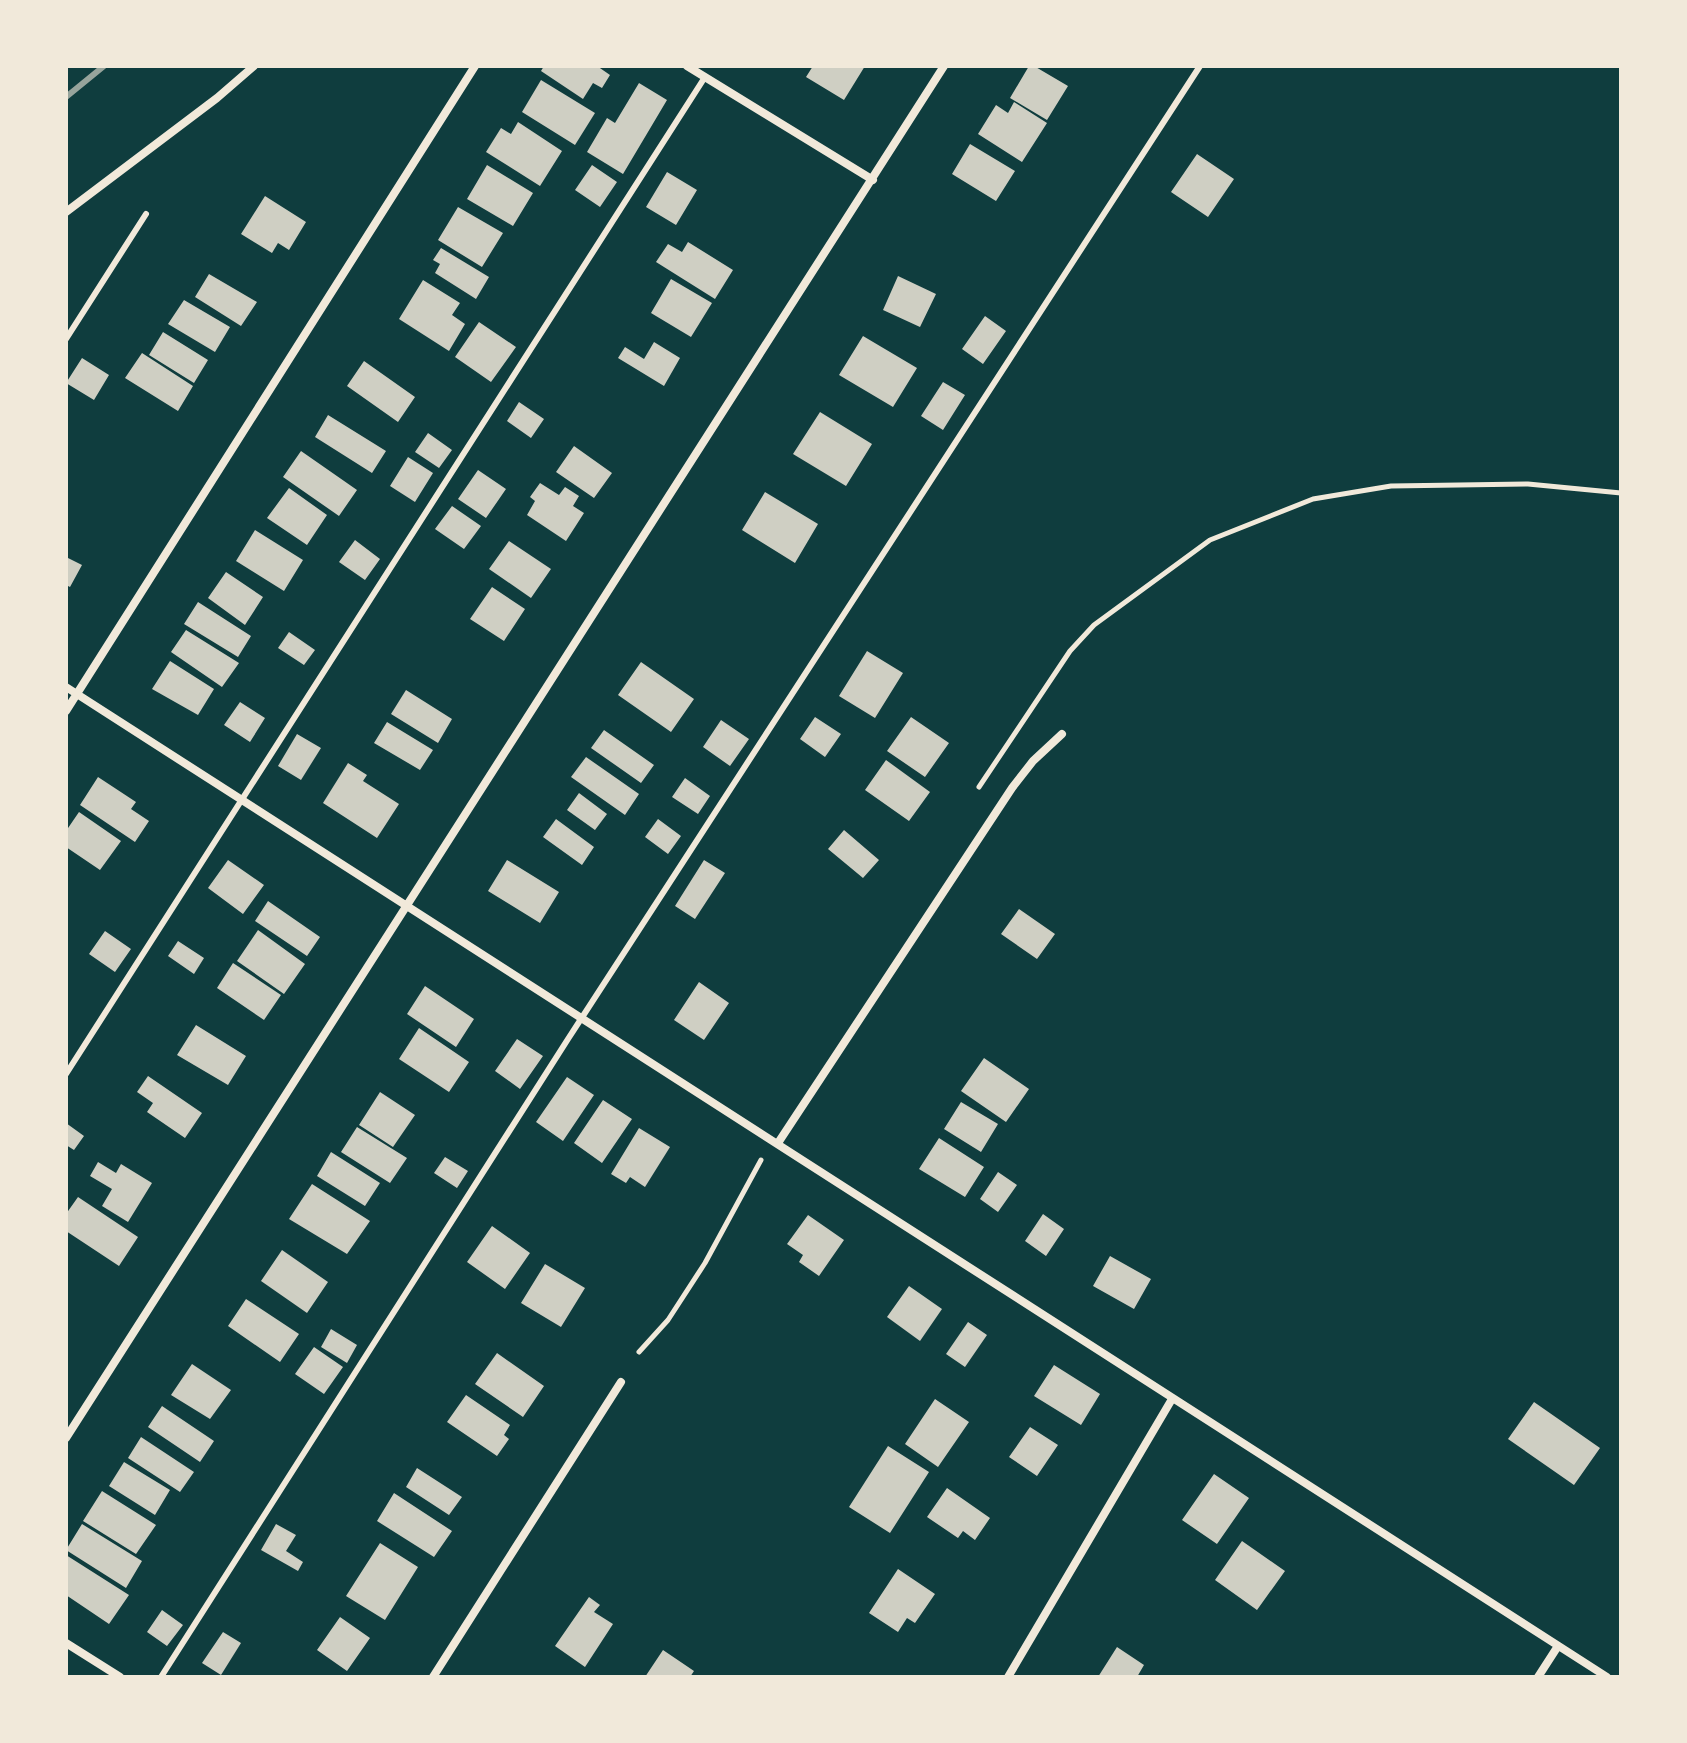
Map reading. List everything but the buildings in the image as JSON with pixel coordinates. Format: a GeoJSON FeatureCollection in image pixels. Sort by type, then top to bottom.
{"type":"FeatureCollection","features":[{"type":"Feature","properties":{"kind":"street"},"geometry":{"type":"LineString","coordinates":[[66,212],[217,98],[254,66]]}},
{"type":"Feature","properties":{"kind":"street"},"geometry":{"type":"LineString","coordinates":[[66,711],[475,66]]}},
{"type":"Feature","properties":{"kind":"street"},"geometry":{"type":"LineString","coordinates":[[687,66],[873,180]]}},
{"type":"Feature","properties":{"kind":"street"},"geometry":{"type":"LineString","coordinates":[[66,1438],[944,66]]}},
{"type":"Feature","properties":{"kind":"street"},"geometry":{"type":"LineString","coordinates":[[66,687],[583,1016],[1607,1677]]}},
{"type":"Feature","properties":{"kind":"street"},"geometry":{"type":"LineString","coordinates":[[778,1143],[1012,788],[1033,761],[1062,734]]}},
{"type":"Feature","properties":{"kind":"street"},"geometry":{"type":"LineString","coordinates":[[433,1677],[621,1382]]}},
{"type":"Feature","properties":{"kind":"street"},"geometry":{"type":"LineString","coordinates":[[1008,1677],[1172,1399]]}},
{"type":"Feature","properties":{"kind":"street"},"geometry":{"type":"LineString","coordinates":[[66,1643],[120,1677]]}},
{"type":"Feature","properties":{"kind":"street"},"geometry":{"type":"LineString","coordinates":[[1538,1677],[1558,1646]]}},
{"type":"Feature","properties":{"kind":"lane"},"geometry":{"type":"LineString","coordinates":[[161,1677],[583,1016],[1200,66]]}},
{"type":"Feature","properties":{"kind":"lane"},"geometry":{"type":"LineString","coordinates":[[66,1074],[705,77]]}},
{"type":"Feature","properties":{"kind":"lane"},"geometry":{"type":"LineString","coordinates":[[66,339],[146,214]]}},
{"type":"Feature","properties":{"kind":"path"},"geometry":{"type":"LineString","coordinates":[[979,787],[1070,651],[1094,625],[1210,540],[1313,499],[1391,486],[1528,484],[1621,493]]}},
{"type":"Feature","properties":{"kind":"path"},"geometry":{"type":"LineString","coordinates":[[639,1352],[668,1320],[705,1263],[761,1160]]}},
{"type":"Feature","properties":{"kind":"railway"},"geometry":{"type":"LineString","coordinates":[[66,97],[104,66]]}}]}
